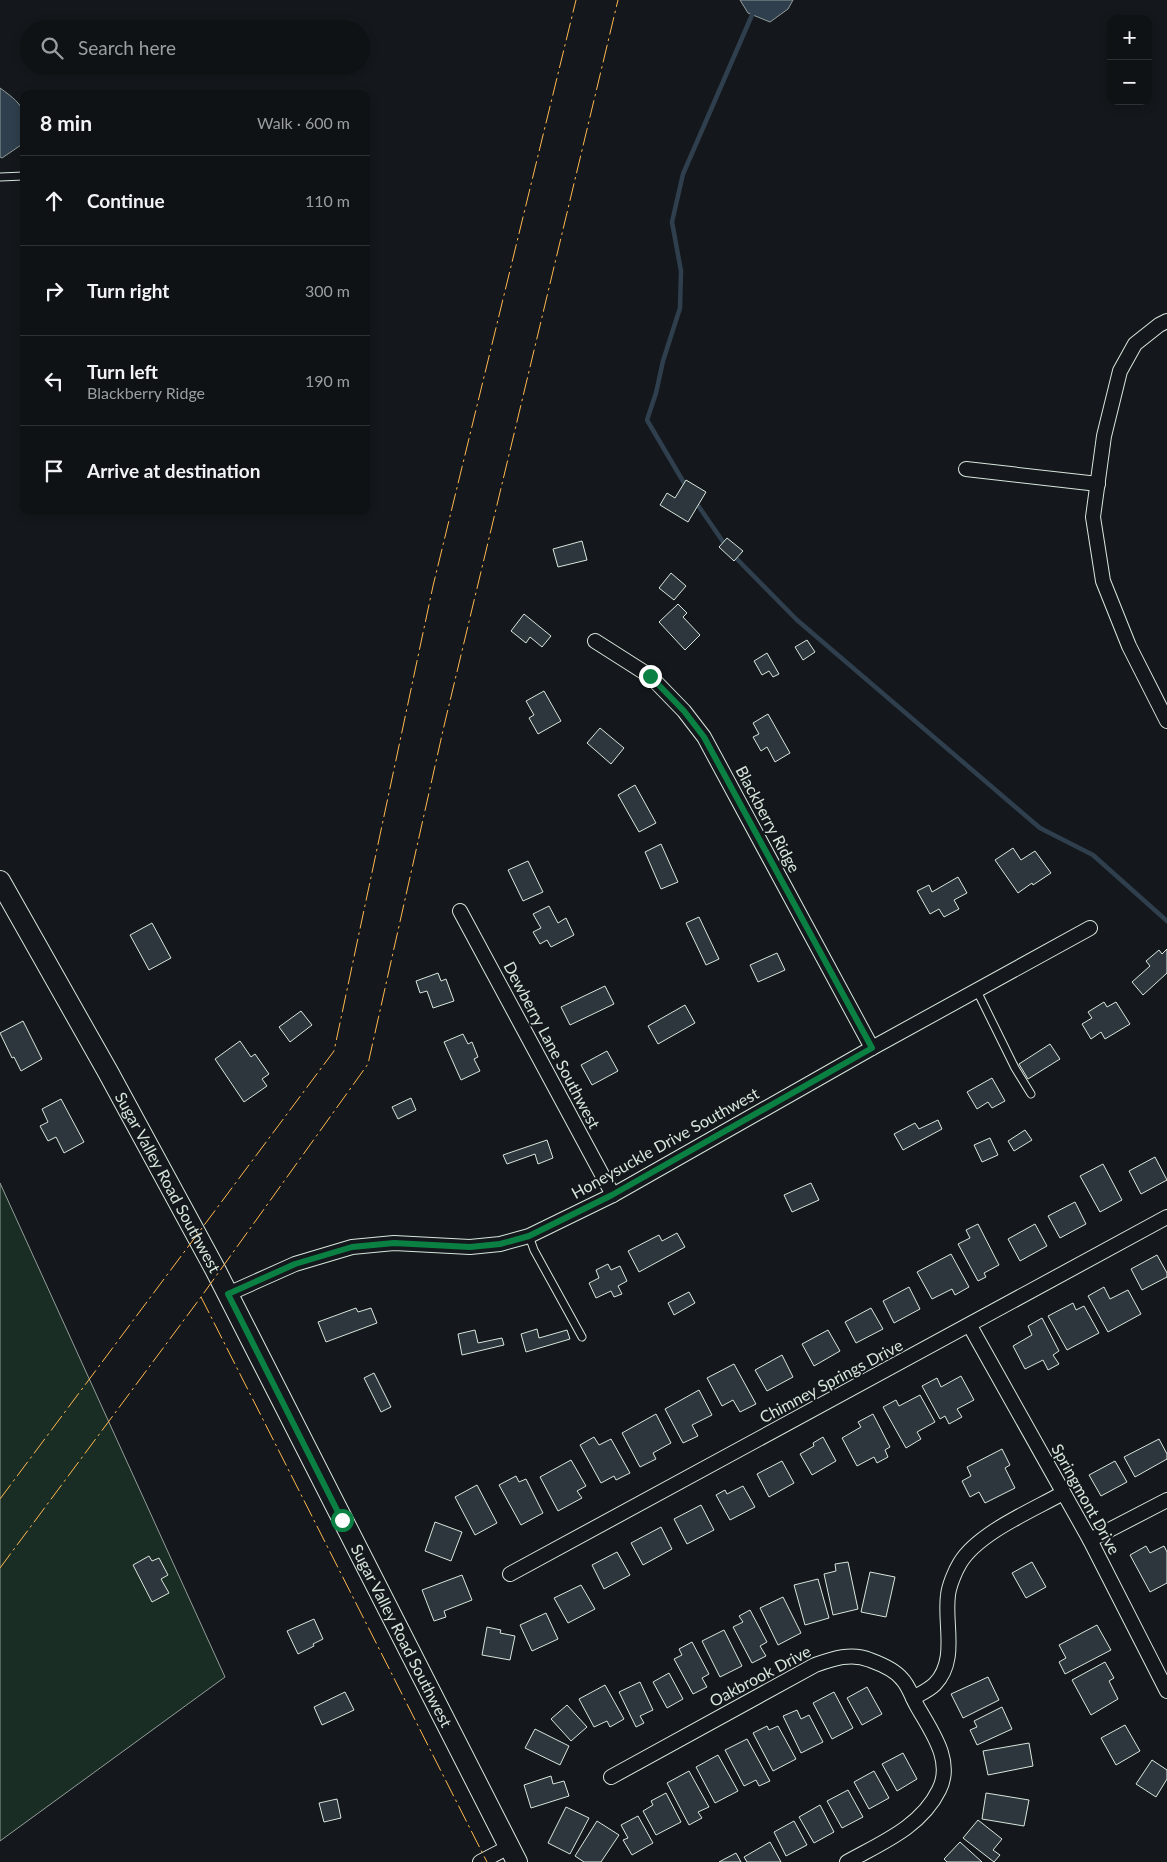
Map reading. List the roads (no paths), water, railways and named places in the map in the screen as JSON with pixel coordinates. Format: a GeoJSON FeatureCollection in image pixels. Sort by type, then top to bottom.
{"type":"FeatureCollection","features":[{"type":"Feature","properties":{"kind":"street"},"geometry":{"type":"LineString","coordinates":[[1167,321],[1135,344],[1120,371],[1104,436],[1093,517],[1103,581],[1129,646],[1167,721]]}},
{"type":"Feature","properties":{"kind":"street"},"geometry":{"type":"LineString","coordinates":[[966,469],[1098,484]]}},
{"type":"Feature","properties":{"kind":"street","name":"Blackberry Ridge"},"geometry":{"type":"LineString","coordinates":[[595,641],[650,676],[684,711],[704,737],[872,1048]]}},
{"type":"Feature","properties":{"kind":"street","name":"Sugar Valley Road Southwest"},"geometry":{"type":"LineString","coordinates":[[0,881],[108,1072],[228,1294],[513,1854]]}},
{"type":"Feature","properties":{"kind":"street","name":"Dewberry Lane Southwest"},"geometry":{"type":"LineString","coordinates":[[460,911],[612,1195]]}},
{"type":"Feature","properties":{"kind":"street","name":"Honeysuckle Drive Southwest"},"geometry":{"type":"LineString","coordinates":[[228,1294],[295,1264],[352,1247],[394,1243],[470,1247],[500,1244],[529,1236],[612,1195],[872,1048],[1090,928]]}},
{"type":"Feature","properties":{"kind":"street","name":"Chimney Springs Drive"},"geometry":{"type":"LineString","coordinates":[[510,1574],[1167,1218]]}},
{"type":"Feature","properties":{"kind":"street","name":"Springmont Drive"},"geometry":{"type":"LineString","coordinates":[[970,1326],[1090,1540],[1167,1691]]}},
{"type":"Feature","properties":{"kind":"street"},"geometry":{"type":"LineString","coordinates":[[913,1698],[935,1684],[942,1674],[947,1660],[949,1648],[948,1594],[960,1563],[975,1544],[1063,1493]]}},
{"type":"Feature","properties":{"kind":"street"},"geometry":{"type":"LineString","coordinates":[[1090,1540],[1167,1500]]}},
{"type":"Feature","properties":{"kind":"street","name":"Oakbrook Drive"},"geometry":{"type":"LineString","coordinates":[[611,1777],[814,1665],[836,1657],[868,1659],[886,1667],[902,1679],[941,1750],[944,1774],[939,1790],[922,1814],[903,1831],[847,1862]]}},
{"type":"Feature","properties":{"kind":"street"},"geometry":{"type":"LineString","coordinates":[[480,1862],[513,1854]]}},
{"type":"Feature","properties":{"kind":"lane"},"geometry":{"type":"LineString","coordinates":[[0,177],[20,176]]}},
{"type":"Feature","properties":{"kind":"lane"},"geometry":{"type":"LineString","coordinates":[[977,990],[1015,1068],[1031,1094]]}},
{"type":"Feature","properties":{"kind":"lane"},"geometry":{"type":"LineString","coordinates":[[529,1236],[534,1250],[582,1337]]}},
{"type":"Feature","properties":{"kind":"water"},"geometry":{"type":"Polygon","coordinates":[[[740,0],[793,0],[788,9],[770,22],[748,13],[740,0]]]}},
{"type":"Feature","properties":{"kind":"water"},"geometry":{"type":"Polygon","coordinates":[[[0,88],[20,105],[20,146],[2,158],[0,157],[0,88]]]}},
{"type":"Feature","properties":{"kind":"waterway"},"geometry":{"type":"LineString","coordinates":[[687,488],[647,420],[680,308],[681,271],[672,222],[683,174],[752,15]]}},
{"type":"Feature","properties":{"kind":"waterway"},"geometry":{"type":"LineString","coordinates":[[695,501],[726,546]]}},
{"type":"Feature","properties":{"kind":"waterway"},"geometry":{"type":"LineString","coordinates":[[732,554],[797,620],[1040,828],[1093,855],[1167,921]]}}]}
